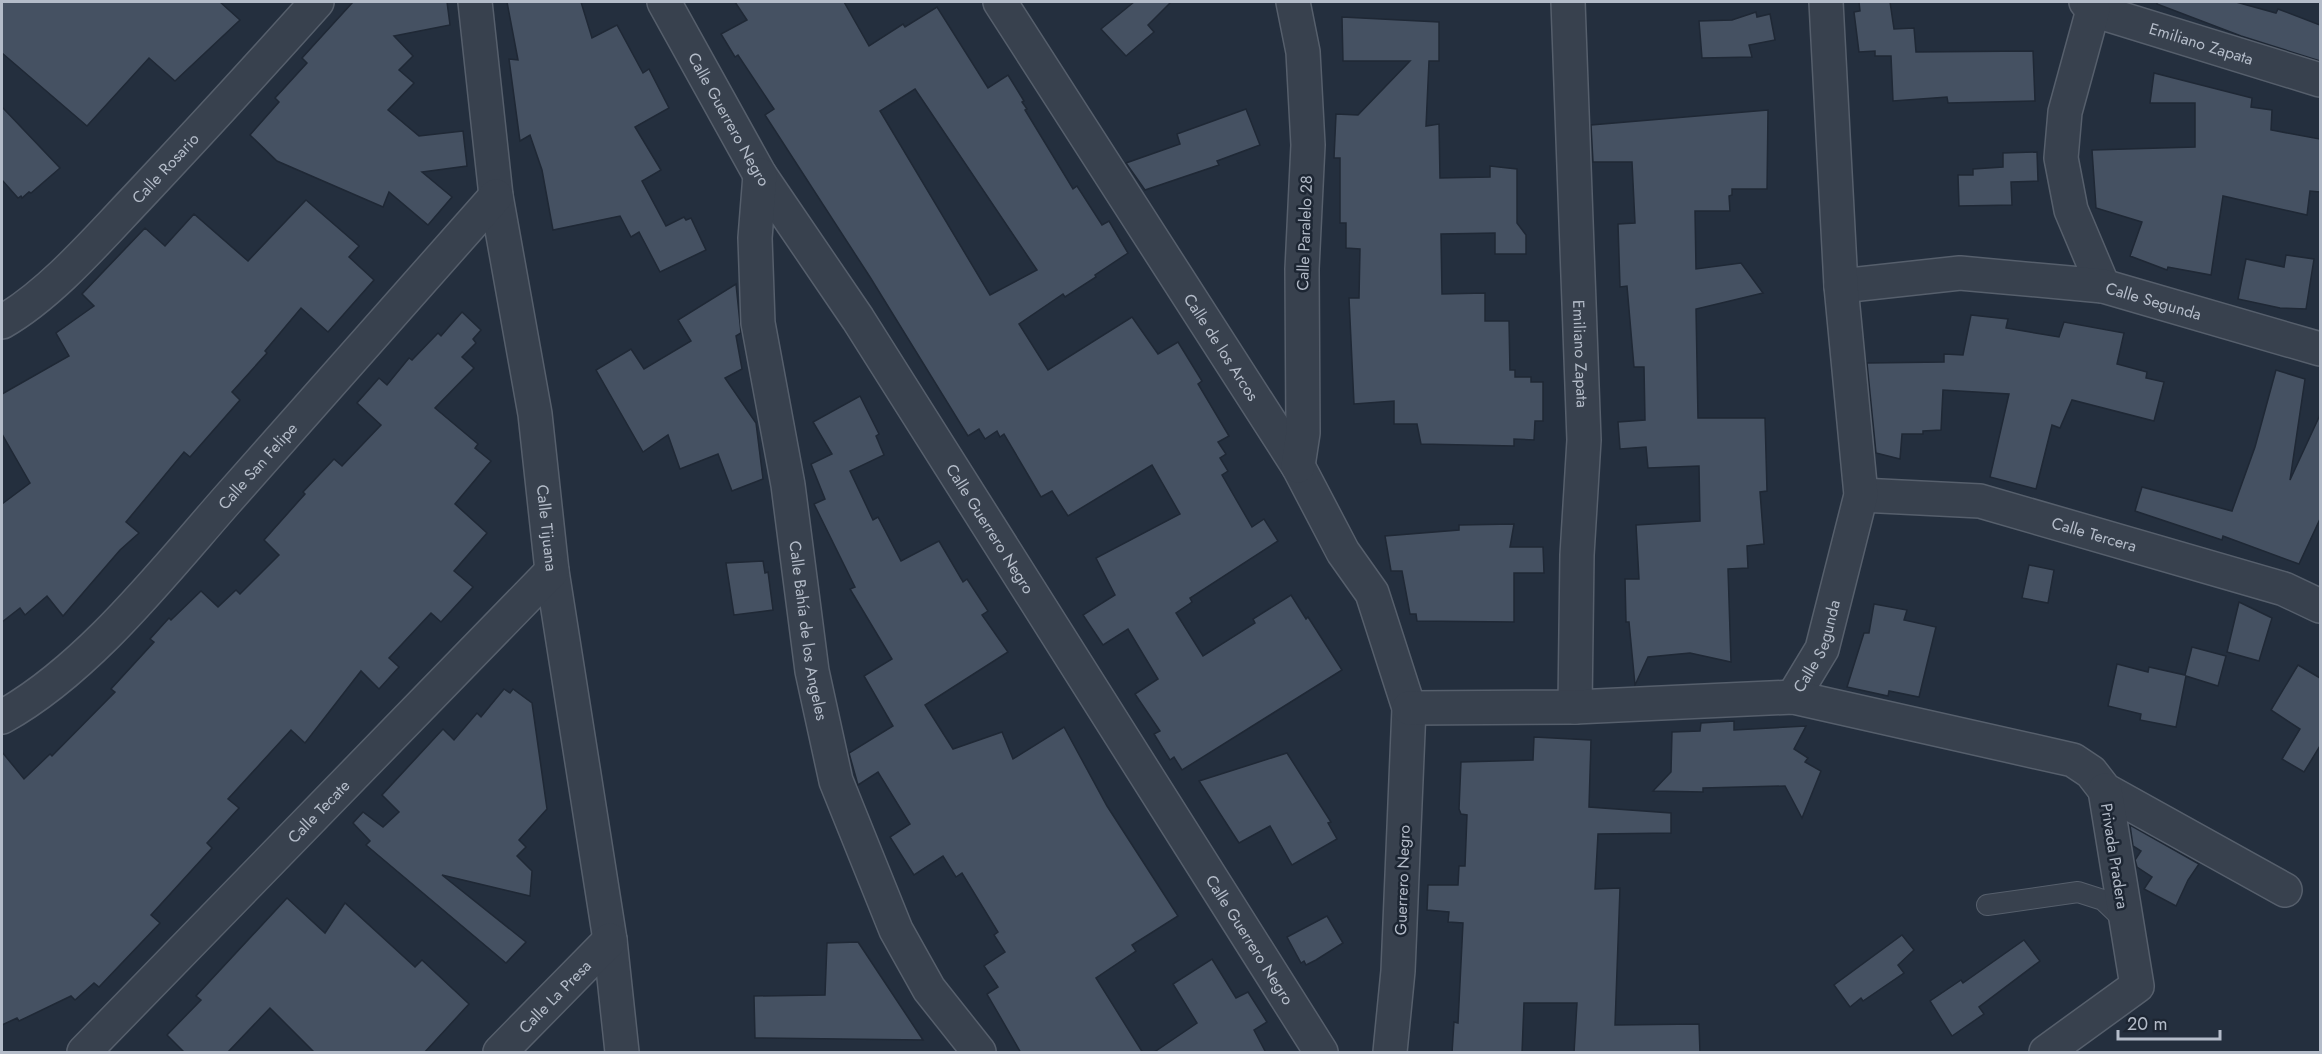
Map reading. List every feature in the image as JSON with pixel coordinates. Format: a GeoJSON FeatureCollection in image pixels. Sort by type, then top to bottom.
{"type":"FeatureCollection","features":[{"type":"Feature","properties":{"kind":"street","name":"Calle Rosario"},"geometry":{"type":"LineString","coordinates":[[2,322],[23,310],[93,245],[243,85],[316,2]]}},
{"type":"Feature","properties":{"kind":"street","name":"Calle Tijuana"},"geometry":{"type":"LineString","coordinates":[[476,2],[496,196],[535,414],[552,571],[610,940],[622,1053]]}},
{"type":"Feature","properties":{"kind":"street","name":"Calle Guerrero Negro"},"geometry":{"type":"LineString","coordinates":[[664,2],[760,175],[864,329],[1321,1053]]}},
{"type":"Feature","properties":{"kind":"street","name":"Calle de los Arcos"},"geometry":{"type":"LineString","coordinates":[[1000,2],[1298,466],[1343,552],[1372,593],[1409,708]]}},
{"type":"Feature","properties":{"kind":"street","name":"Calle Paralelo 28"},"geometry":{"type":"LineString","coordinates":[[1293,2],[1303,52],[1308,145],[1302,269],[1303,433],[1298,466]]}},
{"type":"Feature","properties":{"kind":"street","name":"Emiliano Zapata"},"geometry":{"type":"LineString","coordinates":[[1568,2],[1584,440],[1577,555],[1575,707]]}},
{"type":"Feature","properties":{"kind":"street","name":"Calle Segunda"},"geometry":{"type":"LineString","coordinates":[[1409,708],[1575,707],[1793,697],[1822,649],[1861,495],[1841,286],[1826,2]]}},
{"type":"Feature","properties":{"kind":"street","name":"Emiliano Zapata"},"geometry":{"type":"LineString","coordinates":[[2089,6],[2320,80]]}},
{"type":"Feature","properties":{"kind":"street"},"geometry":{"type":"LineString","coordinates":[[2089,6],[2065,112],[2061,158],[2071,210],[2103,286]]}},
{"type":"Feature","properties":{"kind":"street","name":"Calle Bahía de los Angeles"},"geometry":{"type":"LineString","coordinates":[[760,175],[755,238],[758,323],[788,485],[812,671],[836,781],[896,930],[928,989],[978,1053]]}},
{"type":"Feature","properties":{"kind":"street","name":"Calle San Felipe"},"geometry":{"type":"LineString","coordinates":[[2,717],[26,703],[90,651],[161,575],[496,196]]}},
{"type":"Feature","properties":{"kind":"street","name":"Calle Segunda"},"geometry":{"type":"LineString","coordinates":[[1841,286],[1960,273],[2103,286],[2320,349]]}},
{"type":"Feature","properties":{"kind":"street","name":"Calle Tercera"},"geometry":{"type":"LineString","coordinates":[[1861,495],[1980,501],[2284,589],[2320,606]]}},
{"type":"Feature","properties":{"kind":"street","name":"Calle Tecate"},"geometry":{"type":"LineString","coordinates":[[84,1053],[552,571]]}},
{"type":"Feature","properties":{"kind":"street"},"geometry":{"type":"LineString","coordinates":[[1793,697],[2073,760],[2091,772],[2105,790],[2285,890]]}},
{"type":"Feature","properties":{"kind":"street","name":"Guerrero Negro"},"geometry":{"type":"LineString","coordinates":[[1390,1053],[1398,971],[1409,708]]}},
{"type":"Feature","properties":{"kind":"street","name":"Privada Pradera"},"geometry":{"type":"LineString","coordinates":[[2046,1053],[2137,986],[2105,790]]}},
{"type":"Feature","properties":{"kind":"street","name":"Calle La Presa"},"geometry":{"type":"LineString","coordinates":[[500,1053],[610,940]]}},
{"type":"Feature","properties":{"kind":"lane","name":"Privada Pradera"},"geometry":{"type":"LineString","coordinates":[[1987,905],[2078,892],[2103,900],[2126,922]]}},
{"type":"Feature","properties":{"kind":"building"},"geometry":{"type":"Polygon","coordinates":[[[2,2],[220,2],[240,20],[175,81],[149,58],[87,126],[2,53],[2,2]]]}},
{"type":"Feature","properties":{"kind":"building"},"geometry":{"type":"Polygon","coordinates":[[[353,2],[447,2],[450,25],[394,36],[413,56],[399,70],[414,83],[388,110],[419,136],[463,131],[467,166],[422,172],[452,197],[428,225],[389,192],[383,207],[277,161],[250,135],[279,102],[275,98],[307,63],[302,58],[353,2]]]}},
{"type":"Feature","properties":{"kind":"building"},"geometry":{"type":"Polygon","coordinates":[[[507,2],[581,2],[592,38],[617,25],[643,73],[649,69],[669,108],[635,127],[661,170],[642,181],[666,226],[684,217],[686,220],[691,218],[706,250],[660,272],[639,232],[631,237],[620,216],[553,230],[542,170],[530,135],[520,141],[509,59],[518,60],[507,2]]]}},
{"type":"Feature","properties":{"kind":"building"},"geometry":{"type":"Polygon","coordinates":[[[735,2],[844,2],[869,46],[903,24],[905,27],[937,7],[988,88],[1008,75],[1024,101],[1022,102],[1027,109],[1025,110],[1073,189],[1077,186],[1102,225],[1109,221],[1128,253],[1095,275],[1096,277],[1065,297],[1063,294],[1019,324],[1048,370],[1132,317],[1158,354],[1178,342],[1202,381],[1198,384],[1229,436],[1218,442],[1226,454],[1220,458],[1228,471],[1222,475],[1252,527],[1264,519],[1278,541],[1190,598],[1192,602],[1176,613],[1203,656],[1255,623],[1253,619],[1291,595],[1342,670],[1182,770],[1174,757],[1170,760],[1154,734],[1160,731],[1135,694],[1158,679],[1128,629],[1103,645],[1083,615],[1115,595],[1096,558],[1180,514],[1152,465],[1068,516],[1052,491],[1041,497],[1004,434],[1000,437],[997,431],[985,439],[979,429],[968,436],[870,277],[765,115],[774,109],[738,55],[735,57],[721,34],[747,20],[735,2]],[[915,89],[880,111],[990,295],[1037,270],[915,89]]]}},
{"type":"Feature","properties":{"kind":"building"},"geometry":{"type":"Polygon","coordinates":[[[1134,2],[1171,2],[1148,25],[1154,32],[1126,56],[1101,29],[1134,2]]]}},
{"type":"Feature","properties":{"kind":"building"},"geometry":{"type":"Polygon","coordinates":[[[1859,2],[1890,2],[1894,29],[1914,28],[1916,52],[2033,51],[2035,101],[1948,103],[1947,97],[1893,101],[1891,56],[1875,56],[1875,51],[1859,52],[1854,12],[1860,11],[1859,2]]]}},
{"type":"Feature","properties":{"kind":"building"},"geometry":{"type":"Polygon","coordinates":[[[2157,2],[2236,2],[2276,13],[2278,9],[2320,25],[2320,61],[2241,36],[2157,4],[2157,2]]]}},
{"type":"Feature","properties":{"kind":"building"},"geometry":{"type":"Polygon","coordinates":[[[1756,12],[1757,17],[1770,14],[1775,40],[1749,45],[1752,57],[1702,58],[1699,21],[1732,20],[1756,12]]]}},
{"type":"Feature","properties":{"kind":"building"},"geometry":{"type":"Polygon","coordinates":[[[1342,17],[1439,22],[1439,61],[1429,61],[1426,126],[1439,124],[1440,178],[1490,177],[1490,166],[1517,169],[1517,223],[1526,235],[1526,254],[1495,254],[1495,233],[1441,234],[1442,294],[1485,293],[1485,321],[1509,321],[1510,370],[1515,370],[1515,377],[1531,377],[1531,382],[1543,382],[1543,421],[1535,421],[1534,440],[1514,439],[1514,446],[1421,444],[1417,424],[1394,424],[1394,401],[1354,404],[1349,298],[1359,298],[1360,249],[1346,248],[1346,223],[1340,223],[1340,158],[1334,158],[1336,114],[1358,115],[1410,61],[1343,61],[1342,17]]]}},
{"type":"Feature","properties":{"kind":"building"},"geometry":{"type":"Polygon","coordinates":[[[2154,73],[2252,98],[2251,107],[2272,110],[2271,130],[2320,139],[2320,192],[2310,191],[2307,215],[2223,196],[2211,275],[2168,267],[2167,270],[2130,256],[2142,222],[2096,208],[2092,150],[2195,147],[2195,103],[2150,103],[2154,73]]]}},
{"type":"Feature","properties":{"kind":"building"},"geometry":{"type":"Polygon","coordinates":[[[2,107],[60,168],[22,198],[21,196],[18,198],[2,180],[2,107]]]}},
{"type":"Feature","properties":{"kind":"building"},"geometry":{"type":"Polygon","coordinates":[[[1246,109],[1260,145],[1217,161],[1219,165],[1145,190],[1126,163],[1180,144],[1177,134],[1246,109]]]}},
{"type":"Feature","properties":{"kind":"building"},"geometry":{"type":"Polygon","coordinates":[[[1768,110],[1767,189],[1732,189],[1732,195],[1729,196],[1730,211],[1695,211],[1696,269],[1741,263],[1763,293],[1696,309],[1698,418],[1765,418],[1767,491],[1760,492],[1764,544],[1747,546],[1748,568],[1728,569],[1731,662],[1690,653],[1648,657],[1635,685],[1629,622],[1626,622],[1625,579],[1639,579],[1636,525],[1700,521],[1699,466],[1648,468],[1646,447],[1620,449],[1618,422],[1645,420],[1644,367],[1634,367],[1627,286],[1620,287],[1618,224],[1635,223],[1632,162],[1593,162],[1591,125],[1768,110]]]}},
{"type":"Feature","properties":{"kind":"building"},"geometry":{"type":"Polygon","coordinates":[[[2037,152],[2038,181],[2011,182],[2012,205],[1959,206],[1958,175],[1973,175],[1973,169],[2003,167],[2003,153],[2037,152]]]}},
{"type":"Feature","properties":{"kind":"building"},"geometry":{"type":"Polygon","coordinates":[[[306,200],[359,246],[349,257],[374,280],[328,332],[301,308],[265,351],[267,353],[232,392],[240,400],[190,457],[184,452],[126,522],[139,533],[120,550],[63,616],[47,596],[25,615],[20,608],[2,622],[2,504],[30,483],[2,434],[2,394],[69,356],[56,333],[94,306],[82,294],[145,228],[165,246],[194,214],[248,261],[306,200]]]}},
{"type":"Feature","properties":{"kind":"building"},"geometry":{"type":"Polygon","coordinates":[[[2286,255],[2314,259],[2306,309],[2280,308],[2238,299],[2246,259],[2284,267],[2286,255]]]}},
{"type":"Feature","properties":{"kind":"building"},"geometry":{"type":"Polygon","coordinates":[[[736,284],[741,333],[736,336],[742,369],[725,378],[756,423],[763,479],[732,491],[718,454],[680,469],[668,435],[643,452],[596,370],[631,349],[644,369],[691,341],[678,320],[736,284]]]}},
{"type":"Feature","properties":{"kind":"building"},"geometry":{"type":"Polygon","coordinates":[[[462,312],[481,330],[473,339],[476,343],[462,357],[474,368],[435,408],[478,444],[475,448],[491,461],[455,504],[487,533],[454,571],[473,587],[441,622],[431,613],[389,658],[399,667],[379,689],[361,671],[305,743],[291,730],[228,799],[239,808],[207,843],[212,848],[151,915],[160,923],[99,987],[94,983],[75,1000],[71,996],[19,1021],[17,1018],[2,1025],[2,752],[24,779],[50,754],[52,756],[115,692],[111,689],[154,642],[150,639],[169,618],[171,620],[201,591],[218,607],[236,590],[240,594],[279,555],[264,540],[305,494],[303,492],[334,459],[342,466],[381,425],[357,403],[379,378],[387,385],[409,358],[412,360],[438,333],[441,336],[462,312]]]}},
{"type":"Feature","properties":{"kind":"building"},"geometry":{"type":"Polygon","coordinates":[[[1971,315],[2008,319],[2006,328],[2059,337],[2064,322],[2124,333],[2117,364],[2147,372],[2146,378],[2164,382],[2154,421],[2072,400],[2060,428],[2052,425],[2036,489],[1990,477],[2009,394],[1943,390],[1941,430],[1923,431],[1923,434],[1902,434],[1900,459],[1876,453],[1867,363],[1944,362],[1944,354],[1963,355],[1971,315]]]}},
{"type":"Feature","properties":{"kind":"building"},"geometry":{"type":"Polygon","coordinates":[[[2276,370],[2305,379],[2290,480],[2320,415],[2320,519],[2299,564],[2223,536],[2222,540],[2135,511],[2142,487],[2232,511],[2255,447],[2276,370]]]}},
{"type":"Feature","properties":{"kind":"building"},"geometry":{"type":"Polygon","coordinates":[[[860,396],[879,434],[876,436],[884,455],[850,471],[873,520],[878,517],[901,561],[939,541],[963,582],[967,579],[988,611],[982,615],[1008,652],[925,705],[953,749],[1002,732],[1013,759],[1064,727],[1107,806],[1178,916],[1132,945],[1136,951],[1096,978],[1143,1053],[1021,1053],[987,994],[998,987],[984,966],[1005,952],[994,935],[998,932],[962,873],[956,877],[943,856],[914,875],[890,837],[910,824],[878,772],[858,785],[849,753],[893,726],[864,676],[892,659],[850,589],[855,587],[814,504],[825,499],[811,464],[832,454],[813,422],[860,396]]]}},
{"type":"Feature","properties":{"kind":"building"},"geometry":{"type":"Polygon","coordinates":[[[1514,524],[1510,547],[1543,547],[1544,573],[1514,573],[1514,622],[1417,621],[1416,614],[1410,614],[1402,571],[1391,571],[1385,536],[1459,530],[1459,525],[1514,524]]]}},
{"type":"Feature","properties":{"kind":"building"},"geometry":{"type":"Polygon","coordinates":[[[763,561],[765,573],[768,572],[773,610],[734,615],[726,563],[763,561]]]}},
{"type":"Feature","properties":{"kind":"building"},"geometry":{"type":"Polygon","coordinates":[[[2029,565],[2054,570],[2048,603],[2022,598],[2029,565]]]}},
{"type":"Feature","properties":{"kind":"building"},"geometry":{"type":"Polygon","coordinates":[[[2239,602],[2272,618],[2259,661],[2227,652],[2239,602]]]}},
{"type":"Feature","properties":{"kind":"building"},"geometry":{"type":"Polygon","coordinates":[[[1874,604],[1907,610],[1904,620],[1936,627],[1919,697],[1889,691],[1888,696],[1847,687],[1864,633],[1869,633],[1874,604]]]}},
{"type":"Feature","properties":{"kind":"building"},"geometry":{"type":"Polygon","coordinates":[[[2192,647],[2226,656],[2218,686],[2186,676],[2176,727],[2140,720],[2141,714],[2108,706],[2117,664],[2148,672],[2149,667],[2185,675],[2192,647]]]}},
{"type":"Feature","properties":{"kind":"building"},"geometry":{"type":"Polygon","coordinates":[[[2298,665],[2320,678],[2320,746],[2304,772],[2282,759],[2300,729],[2271,710],[2298,665]]]}},
{"type":"Feature","properties":{"kind":"building"},"geometry":{"type":"Polygon","coordinates":[[[504,689],[510,693],[513,689],[532,703],[547,809],[519,840],[526,847],[517,856],[532,871],[530,896],[442,875],[526,942],[506,963],[366,845],[370,841],[353,823],[363,812],[383,827],[399,812],[382,795],[443,729],[454,740],[477,713],[481,717],[504,689]]]}},
{"type":"Feature","properties":{"kind":"building"},"geometry":{"type":"Polygon","coordinates":[[[1734,721],[1734,730],[1806,726],[1794,749],[1808,758],[1805,762],[1821,771],[1802,818],[1785,786],[1703,788],[1703,792],[1653,791],[1671,772],[1672,732],[1700,731],[1701,723],[1734,721]]]}},
{"type":"Feature","properties":{"kind":"building"},"geometry":{"type":"Polygon","coordinates":[[[1534,737],[1591,740],[1589,807],[1671,813],[1671,833],[1598,834],[1595,889],[1620,888],[1615,1025],[1699,1024],[1700,1053],[1574,1053],[1577,1003],[1524,1003],[1522,1053],[1452,1053],[1454,1022],[1458,1023],[1463,923],[1448,922],[1449,912],[1427,910],[1428,885],[1458,885],[1459,866],[1465,866],[1467,815],[1461,814],[1459,809],[1461,762],[1533,760],[1534,737]]]}},
{"type":"Feature","properties":{"kind":"building"},"geometry":{"type":"Polygon","coordinates":[[[1287,753],[1331,822],[1328,823],[1337,839],[1292,865],[1270,826],[1239,843],[1199,781],[1287,753]]]}},
{"type":"Feature","properties":{"kind":"building"},"geometry":{"type":"Polygon","coordinates":[[[2130,825],[2199,864],[2188,880],[2176,906],[2144,889],[2152,877],[2137,867],[2135,860],[2141,851],[2133,846],[2130,825]]]}},
{"type":"Feature","properties":{"kind":"building"},"geometry":{"type":"Polygon","coordinates":[[[287,898],[325,933],[345,903],[415,967],[422,960],[469,1004],[424,1053],[315,1053],[270,1008],[227,1053],[185,1053],[167,1035],[201,1000],[196,996],[287,898]]]}},
{"type":"Feature","properties":{"kind":"building"},"geometry":{"type":"Polygon","coordinates":[[[1327,916],[1343,943],[1306,965],[1304,961],[1301,963],[1287,937],[1327,916]]]}},
{"type":"Feature","properties":{"kind":"building"},"geometry":{"type":"Polygon","coordinates":[[[1902,935],[1914,950],[1898,965],[1904,973],[1863,1001],[1861,998],[1850,1007],[1834,985],[1902,935]]]}},
{"type":"Feature","properties":{"kind":"building"},"geometry":{"type":"Polygon","coordinates":[[[2024,940],[2040,961],[1979,1007],[1984,1014],[1952,1036],[1930,1001],[1961,980],[1963,983],[2024,940]]]}},
{"type":"Feature","properties":{"kind":"building"},"geometry":{"type":"Polygon","coordinates":[[[858,942],[923,1040],[755,1038],[754,996],[825,995],[827,943],[858,942]]]}},
{"type":"Feature","properties":{"kind":"building"},"geometry":{"type":"Polygon","coordinates":[[[1212,959],[1236,998],[1248,992],[1267,1022],[1254,1030],[1266,1053],[1153,1053],[1197,1023],[1173,984],[1212,959]]]}}]}
